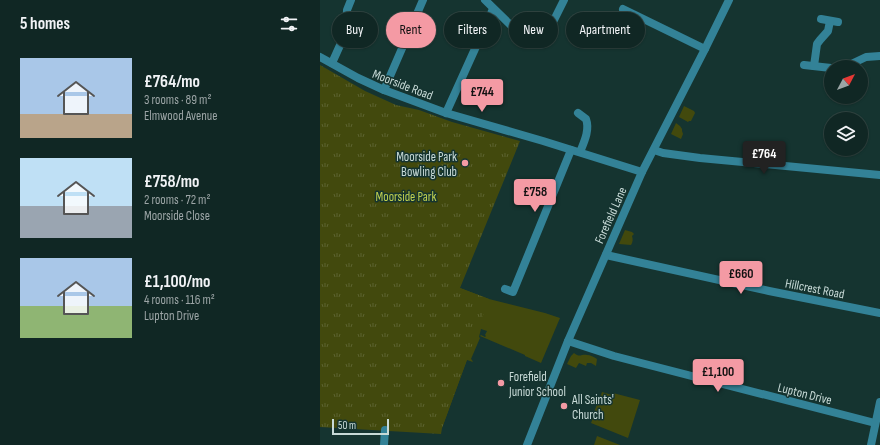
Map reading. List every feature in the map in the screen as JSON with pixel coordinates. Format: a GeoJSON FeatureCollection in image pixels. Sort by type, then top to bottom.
{"type":"FeatureCollection","features":[{"type":"Feature","properties":{"kind":"street"},"geometry":{"type":"LineString","coordinates":[[332,63],[346,32],[347,10],[351,0]]}},
{"type":"Feature","properties":{"kind":"street"},"geometry":{"type":"LineString","coordinates":[[384,90],[423,0]]}},
{"type":"Feature","properties":{"kind":"street"},"geometry":{"type":"LineString","coordinates":[[485,0],[529,43],[538,45],[542,44],[564,0]]}},
{"type":"Feature","properties":{"kind":"street","name":"Forefield Lane"},"geometry":{"type":"LineString","coordinates":[[527,445],[568,341],[642,172],[729,0]]}},
{"type":"Feature","properties":{"kind":"street"},"geometry":{"type":"LineString","coordinates":[[446,113],[493,9]]}},
{"type":"Feature","properties":{"kind":"street"},"geometry":{"type":"LineString","coordinates":[[623,9],[705,49]]}},
{"type":"Feature","properties":{"kind":"street"},"geometry":{"type":"LineString","coordinates":[[821,19],[838,22]]}},
{"type":"Feature","properties":{"kind":"street"},"geometry":{"type":"LineString","coordinates":[[814,66],[817,44],[828,31],[830,21]]}},
{"type":"Feature","properties":{"kind":"street","name":"Moorside Road"},"geometry":{"type":"LineString","coordinates":[[320,56],[358,78],[384,90],[446,113],[580,152],[642,172]]}},
{"type":"Feature","properties":{"kind":"street"},"geometry":{"type":"LineString","coordinates":[[860,60],[866,57],[880,56]]}},
{"type":"Feature","properties":{"kind":"street"},"geometry":{"type":"LineString","coordinates":[[804,66],[824,67]]}},
{"type":"Feature","properties":{"kind":"street"},"geometry":{"type":"LineString","coordinates":[[578,113],[582,115],[588,123],[580,152]]}},
{"type":"Feature","properties":{"kind":"street"},"geometry":{"type":"LineString","coordinates":[[505,289],[513,292],[571,150]]}},
{"type":"Feature","properties":{"kind":"street"},"geometry":{"type":"LineString","coordinates":[[654,150],[662,153],[700,158],[880,175]]}},
{"type":"Feature","properties":{"kind":"street","name":"Hillcrest Road"},"geometry":{"type":"LineString","coordinates":[[606,255],[769,291],[880,313]]}},
{"type":"Feature","properties":{"kind":"street","name":"Lupton Drive"},"geometry":{"type":"LineString","coordinates":[[568,341],[614,356],[875,423]]}},
{"type":"Feature","properties":{"kind":"street"},"geometry":{"type":"LineString","coordinates":[[871,445],[880,402]]}},
{"type":"Feature","properties":{"kind":"street"},"geometry":{"type":"LineString","coordinates":[[384,445],[385,430]]}},
{"type":"Feature","properties":{"kind":"green space","name":"Moorside Park"},"geometry":{"type":"Polygon","coordinates":[[[320,65],[365,91],[396,105],[419,110],[452,122],[520,141],[460,288],[489,299],[441,434],[320,427],[320,65]]]}},
{"type":"Feature","properties":{"kind":"green space"},"geometry":{"type":"Polygon","coordinates":[[[684,106],[695,113],[691,121],[688,122],[679,117],[684,106]]]}},
{"type":"Feature","properties":{"kind":"green space"},"geometry":{"type":"Polygon","coordinates":[[[676,123],[682,129],[683,134],[681,139],[671,134],[676,123]]]}},
{"type":"Feature","properties":{"kind":"green space"},"geometry":{"type":"Polygon","coordinates":[[[625,230],[634,234],[632,236],[633,240],[631,245],[619,244],[625,230]]]}},
{"type":"Feature","properties":{"kind":"green space"},"geometry":{"type":"Polygon","coordinates":[[[460,288],[489,299],[560,318],[541,363],[480,336],[485,337],[487,331],[481,329],[479,337],[480,338],[471,359],[473,362],[467,360],[442,428],[460,288]]]}},
{"type":"Feature","properties":{"kind":"green space"},"geometry":{"type":"Polygon","coordinates":[[[574,353],[580,356],[588,355],[596,358],[596,366],[591,363],[587,363],[586,366],[579,363],[576,368],[567,364],[574,353]]]}},
{"type":"Feature","properties":{"kind":"green space"},"geometry":{"type":"Polygon","coordinates":[[[602,392],[612,395],[613,393],[640,400],[628,438],[591,423],[593,418],[591,417],[592,412],[594,412],[602,392]]]}},
{"type":"Feature","properties":{"kind":"green space"},"geometry":{"type":"Polygon","coordinates":[[[597,436],[620,445],[594,445],[597,436]]]}},
{"type":"Feature","properties":{"kind":"place","name":"Moorside Park Bowling Club"},"geometry":{"type":"Point","coordinates":[465,163]}},
{"type":"Feature","properties":{"kind":"place","name":"Forefield Junior School"},"geometry":{"type":"Point","coordinates":[501,383]}},
{"type":"Feature","properties":{"kind":"place","name":"All Saints' Church"},"geometry":{"type":"Point","coordinates":[564,406]}}]}
